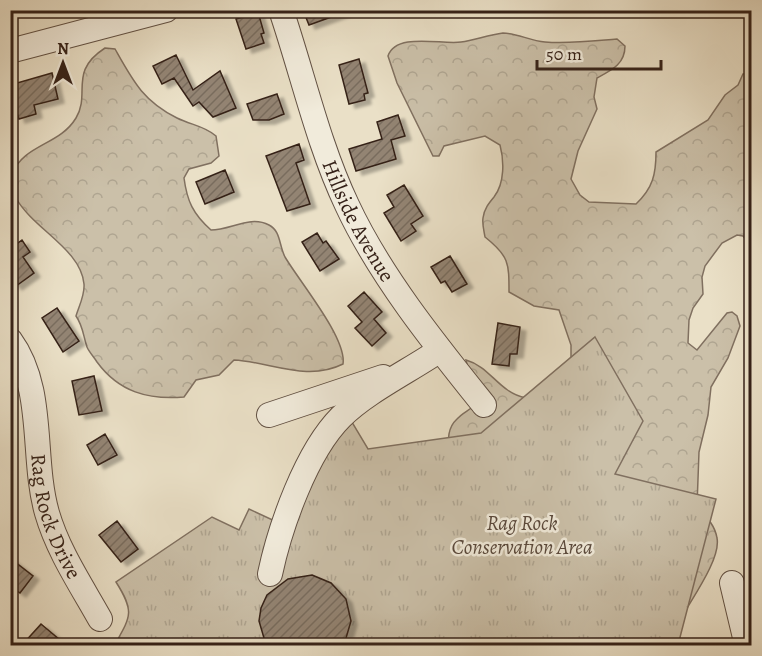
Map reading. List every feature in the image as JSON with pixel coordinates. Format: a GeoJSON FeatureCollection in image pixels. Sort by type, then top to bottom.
{"type":"FeatureCollection","features":[{"type":"Feature","properties":{"kind":"street"},"geometry":{"type":"LineString","coordinates":[[10,51],[166,10]]}},
{"type":"Feature","properties":{"kind":"street","name":"Hillside Avenue"},"geometry":{"type":"LineString","coordinates":[[281,10],[322,141],[347,205],[373,251],[440,351],[483,405]]}},
{"type":"Feature","properties":{"kind":"street","name":"Rag Rock Drive"},"geometry":{"type":"LineString","coordinates":[[10,340],[23,362],[31,392],[39,475],[48,514],[58,542],[100,619]]}},
{"type":"Feature","properties":{"kind":"street"},"geometry":{"type":"LineString","coordinates":[[270,574],[284,521],[313,457],[329,431],[357,404],[440,351]]}},
{"type":"Feature","properties":{"kind":"street"},"geometry":{"type":"LineString","coordinates":[[270,415],[420,364]]}},
{"type":"Feature","properties":{"kind":"street"},"geometry":{"type":"LineString","coordinates":[[732,583],[747,645]]}},
{"type":"Feature","properties":{"kind":"green space"},"geometry":{"type":"Polygon","coordinates":[[[503,33],[554,43],[617,39],[625,46],[620,62],[597,78],[594,97],[597,109],[578,151],[571,179],[580,195],[589,202],[636,204],[652,180],[656,152],[708,120],[725,95],[738,85],[743,74],[751,73],[751,246],[743,236],[737,235],[722,243],[705,266],[702,277],[703,294],[693,308],[689,320],[688,343],[697,350],[727,313],[732,312],[737,316],[740,326],[728,358],[711,387],[708,415],[699,452],[697,506],[714,529],[717,546],[711,566],[683,615],[449,460],[448,438],[453,423],[476,404],[466,360],[482,368],[508,391],[526,398],[571,363],[571,345],[559,310],[534,306],[509,292],[506,261],[499,250],[485,237],[484,215],[487,206],[498,191],[502,178],[503,164],[500,145],[485,136],[444,146],[439,156],[433,156],[397,83],[388,56],[400,44],[410,42],[461,42],[503,33]]]}},
{"type":"Feature","properties":{"kind":"green space"},"geometry":{"type":"Polygon","coordinates":[[[105,48],[115,49],[140,89],[156,105],[177,118],[203,128],[216,136],[219,156],[211,163],[189,169],[184,178],[192,207],[211,230],[248,222],[262,222],[276,231],[285,257],[321,310],[338,340],[343,364],[329,369],[302,371],[234,360],[219,375],[196,380],[184,397],[171,398],[135,392],[115,381],[97,362],[87,347],[82,327],[76,316],[84,288],[81,272],[66,250],[33,220],[16,198],[11,175],[25,157],[61,134],[76,118],[82,100],[82,83],[87,66],[105,48]]]}},
{"type":"Feature","properties":{"kind":"green space","name":"Rag Rock Conservation Area"},"geometry":{"type":"Polygon","coordinates":[[[595,337],[643,421],[615,474],[716,499],[678,645],[114,646],[124,628],[128,614],[126,600],[116,582],[212,517],[239,530],[249,509],[279,523],[337,397],[368,449],[481,433],[595,337]]]}},
{"type":"Feature","properties":{"kind":"building"},"geometry":{"type":"Polygon","coordinates":[[[303,10],[344,10],[345,12],[309,25],[303,10]]]}},
{"type":"Feature","properties":{"kind":"building"},"geometry":{"type":"Polygon","coordinates":[[[258,12],[264,33],[261,34],[264,43],[246,49],[236,19],[258,12]]]}},
{"type":"Feature","properties":{"kind":"building"},"geometry":{"type":"Polygon","coordinates":[[[176,55],[193,90],[220,71],[236,108],[213,117],[199,102],[193,106],[174,78],[162,84],[153,66],[176,55]]]}},
{"type":"Feature","properties":{"kind":"building"},"geometry":{"type":"Polygon","coordinates":[[[359,59],[368,93],[364,94],[365,100],[349,104],[339,65],[359,59]]]}},
{"type":"Feature","properties":{"kind":"building"},"geometry":{"type":"Polygon","coordinates":[[[52,73],[58,99],[34,105],[36,114],[19,119],[16,110],[10,111],[10,85],[52,73]]]}},
{"type":"Feature","properties":{"kind":"building"},"geometry":{"type":"Polygon","coordinates":[[[277,94],[284,114],[269,120],[253,120],[247,104],[277,94]]]}},
{"type":"Feature","properties":{"kind":"building"},"geometry":{"type":"Polygon","coordinates":[[[398,115],[405,136],[391,140],[396,159],[356,171],[349,149],[382,139],[377,122],[398,115]]]}},
{"type":"Feature","properties":{"kind":"building"},"geometry":{"type":"Polygon","coordinates":[[[299,144],[304,160],[296,163],[310,204],[287,211],[266,156],[299,144]]]}},
{"type":"Feature","properties":{"kind":"building"},"geometry":{"type":"Polygon","coordinates":[[[225,170],[234,192],[205,204],[196,182],[225,170]]]}},
{"type":"Feature","properties":{"kind":"building"},"geometry":{"type":"Polygon","coordinates":[[[404,185],[423,216],[411,224],[416,231],[401,241],[384,213],[394,207],[387,195],[404,185]]]}},
{"type":"Feature","properties":{"kind":"building"},"geometry":{"type":"Polygon","coordinates":[[[317,233],[323,243],[326,241],[339,259],[320,271],[302,242],[317,233]]]}},
{"type":"Feature","properties":{"kind":"building"},"geometry":{"type":"Polygon","coordinates":[[[10,239],[15,245],[22,240],[30,252],[23,257],[34,273],[16,286],[10,279],[10,239]]]}},
{"type":"Feature","properties":{"kind":"building"},"geometry":{"type":"Polygon","coordinates":[[[450,256],[467,284],[452,292],[445,281],[441,283],[431,267],[450,256]]]}},
{"type":"Feature","properties":{"kind":"building"},"geometry":{"type":"Polygon","coordinates":[[[364,292],[382,312],[374,319],[386,333],[372,346],[355,328],[362,322],[348,306],[364,292]]]}},
{"type":"Feature","properties":{"kind":"building"},"geometry":{"type":"Polygon","coordinates":[[[57,308],[79,341],[63,352],[42,318],[57,308]]]}},
{"type":"Feature","properties":{"kind":"building"},"geometry":{"type":"Polygon","coordinates":[[[498,323],[520,327],[517,354],[510,354],[509,366],[492,364],[498,323]]]}},
{"type":"Feature","properties":{"kind":"building"},"geometry":{"type":"Polygon","coordinates":[[[94,376],[102,411],[79,415],[72,381],[94,376]]]}},
{"type":"Feature","properties":{"kind":"building"},"geometry":{"type":"Polygon","coordinates":[[[105,434],[117,455],[98,465],[87,445],[105,434]]]}},
{"type":"Feature","properties":{"kind":"building"},"geometry":{"type":"Polygon","coordinates":[[[117,521],[138,549],[121,562],[99,535],[117,521]]]}},
{"type":"Feature","properties":{"kind":"building"},"geometry":{"type":"Polygon","coordinates":[[[10,558],[33,576],[20,593],[10,586],[10,558]]]}},
{"type":"Feature","properties":{"kind":"building"},"geometry":{"type":"Polygon","coordinates":[[[312,575],[331,583],[346,599],[351,621],[344,645],[266,645],[259,621],[261,608],[267,595],[288,579],[312,575]]]}},
{"type":"Feature","properties":{"kind":"building"},"geometry":{"type":"Polygon","coordinates":[[[41,624],[66,645],[22,645],[41,624]]]}}]}
